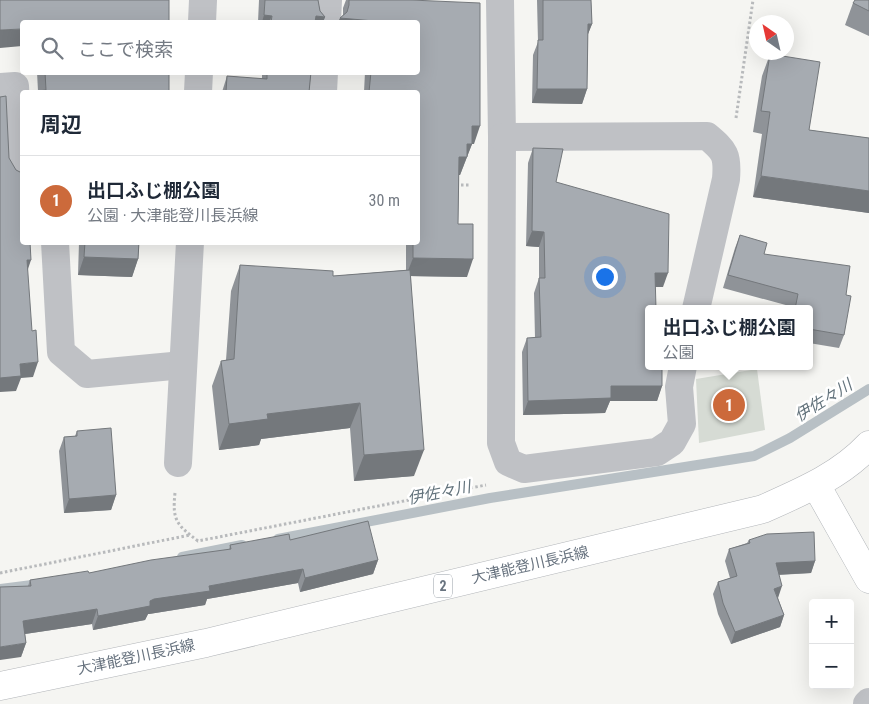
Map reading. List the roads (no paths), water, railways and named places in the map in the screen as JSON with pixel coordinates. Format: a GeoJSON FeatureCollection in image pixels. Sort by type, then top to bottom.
{"type":"FeatureCollection","features":[{"type":"Feature","properties":{"kind":"main road","name":"大津能登川長浜線"},"geometry":{"type":"LineString","coordinates":[[0,686],[206,643],[763,509],[816,485],[857,458],[869,445]]}},
{"type":"Feature","properties":{"kind":"main road"},"geometry":{"type":"LineString","coordinates":[[816,485],[869,579]]}},
{"type":"Feature","properties":{"kind":"street"},"geometry":{"type":"LineString","coordinates":[[202,20],[203,0]]}},
{"type":"Feature","properties":{"kind":"street"},"geometry":{"type":"LineString","coordinates":[[327,20],[328,0]]}},
{"type":"Feature","properties":{"kind":"street"},"geometry":{"type":"LineString","coordinates":[[500,0],[502,137],[500,443],[508,462],[524,469],[657,452],[672,442],[682,424],[679,387],[682,370]]}},
{"type":"Feature","properties":{"kind":"street"},"geometry":{"type":"LineString","coordinates":[[198,90],[199,75]]}},
{"type":"Feature","properties":{"kind":"street"},"geometry":{"type":"LineString","coordinates":[[323,90],[324,75]]}},
{"type":"Feature","properties":{"kind":"street"},"geometry":{"type":"LineString","coordinates":[[0,87],[15,86],[20,172]]}},
{"type":"Feature","properties":{"kind":"street"},"geometry":{"type":"LineString","coordinates":[[502,137],[706,136],[721,148],[727,163],[726,179],[697,305]]}},
{"type":"Feature","properties":{"kind":"street"},"geometry":{"type":"LineString","coordinates":[[55,245],[61,352],[87,374],[183,364]]}},
{"type":"Feature","properties":{"kind":"street"},"geometry":{"type":"LineString","coordinates":[[178,463],[190,245]]}},
{"type":"Feature","properties":{"kind":"waterway","name":"伊佐々川"},"geometry":{"type":"LineString","coordinates":[[278,539],[490,498],[754,456],[790,438],[869,389]]}},
{"type":"Feature","properties":{"kind":"waterway","name":"伊佐々川"},"geometry":{"type":"LineString","coordinates":[[182,557],[242,545]]}},
{"type":"Feature","properties":{"kind":"waterway","name":"伊佐々川"},"geometry":{"type":"LineString","coordinates":[[0,589],[40,584]]}},
{"type":"Feature","properties":{"kind":"place","name":"出口ふじ棚公園"},"geometry":{"type":"Point","coordinates":[729,405]}}]}
